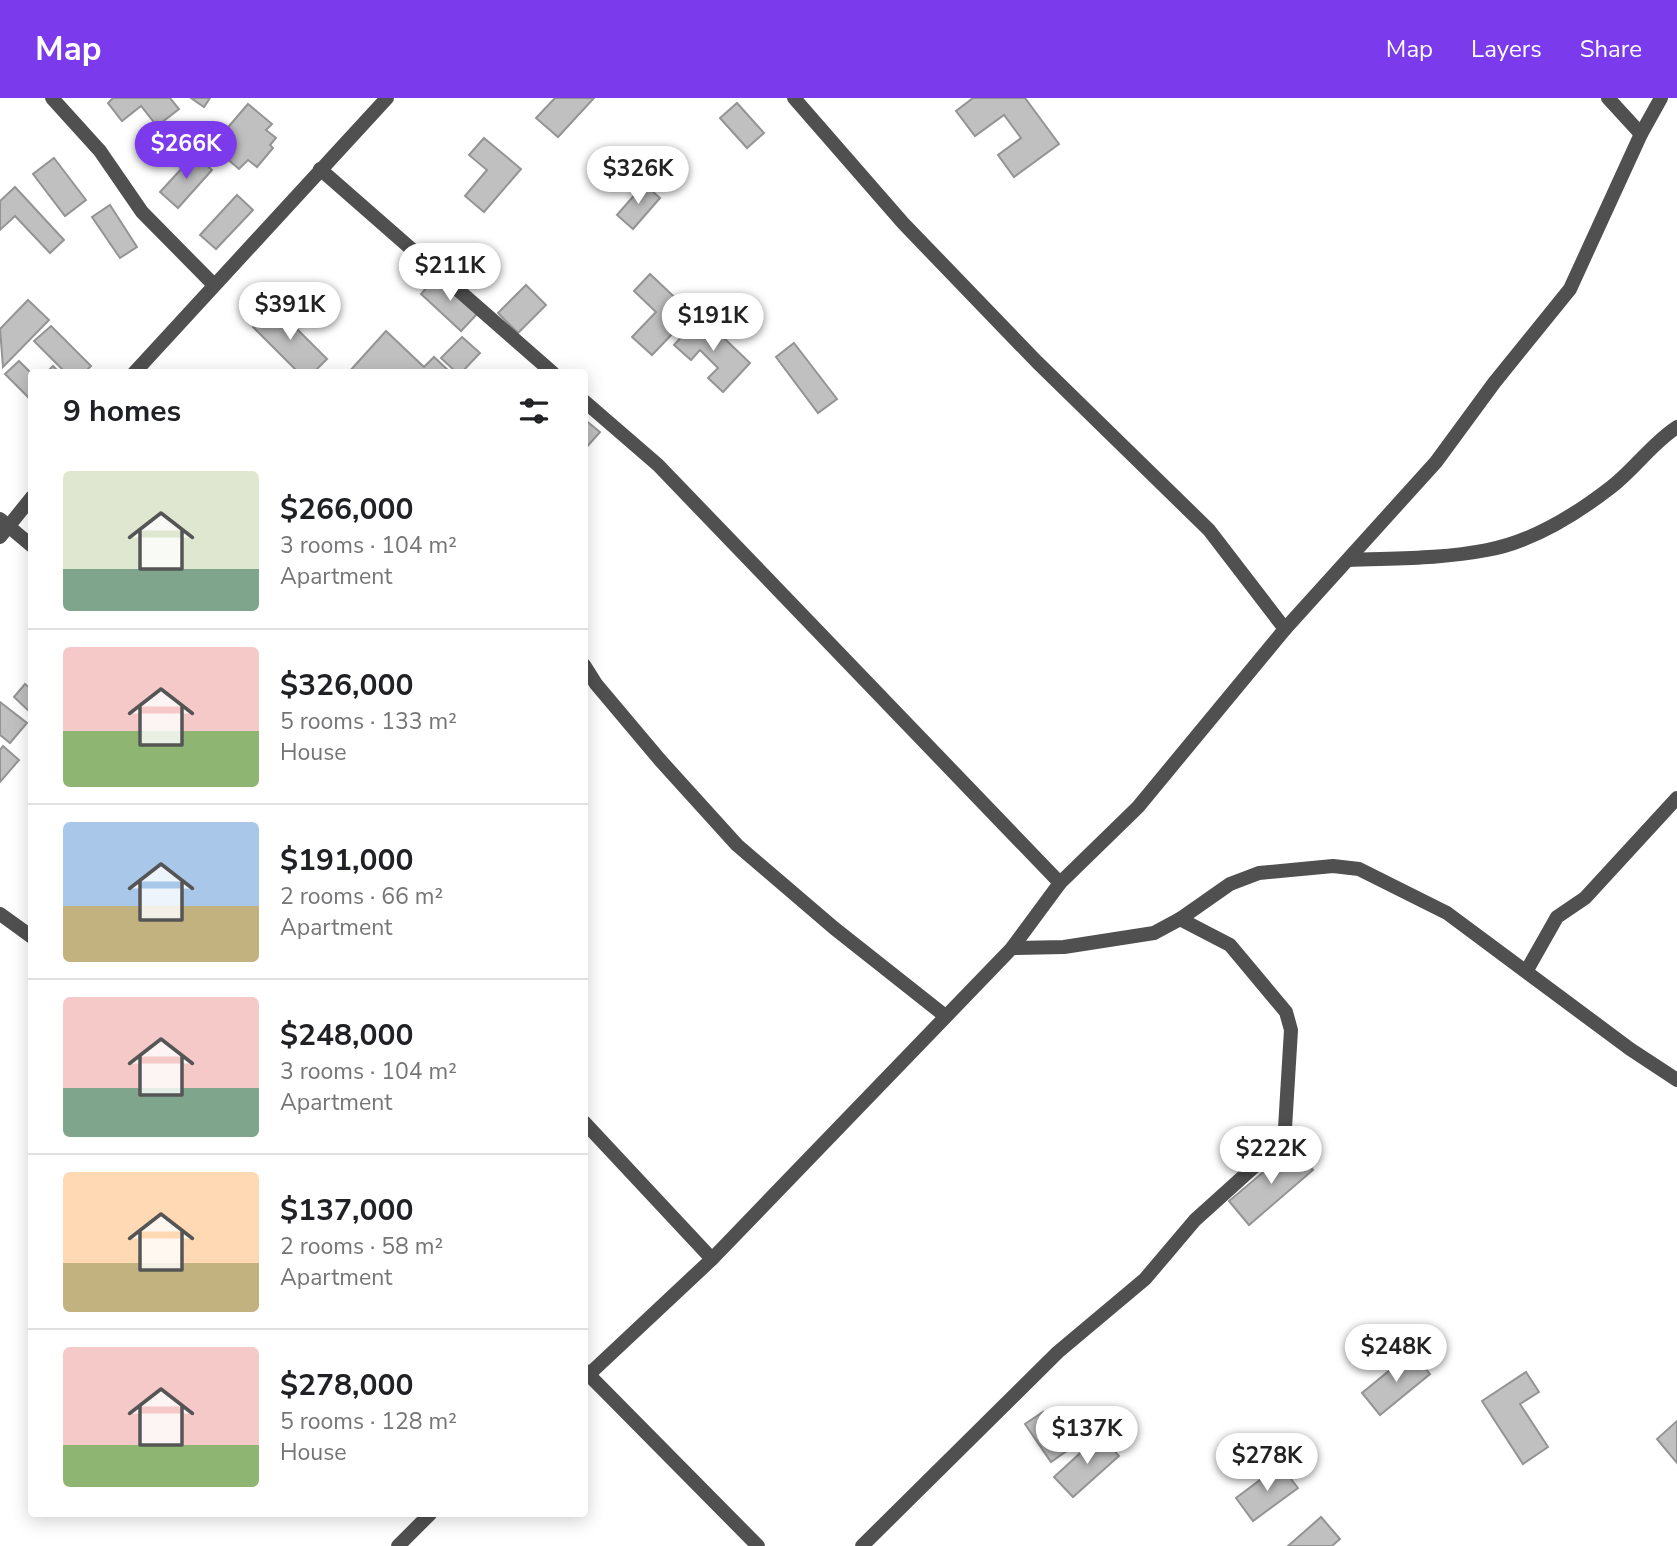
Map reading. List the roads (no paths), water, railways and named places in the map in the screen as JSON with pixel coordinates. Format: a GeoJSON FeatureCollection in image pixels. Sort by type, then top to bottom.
{"type":"FeatureCollection","features":[{"type":"Feature","properties":{"kind":"street"},"geometry":{"type":"LineString","coordinates":[[52,98],[100,151],[142,212],[214,285]]}},
{"type":"Feature","properties":{"kind":"street"},"geometry":{"type":"LineString","coordinates":[[138,369],[387,98]]}},
{"type":"Feature","properties":{"kind":"street"},"geometry":{"type":"LineString","coordinates":[[794,98],[903,223],[1037,362],[1209,530],[1285,629]]}},
{"type":"Feature","properties":{"kind":"street"},"geometry":{"type":"LineString","coordinates":[[1608,98],[1641,134]]}},
{"type":"Feature","properties":{"kind":"street"},"geometry":{"type":"LineString","coordinates":[[588,1372],[712,1259],[944,1015],[1012,948],[1060,883],[1138,807],[1285,629],[1436,462],[1493,383],[1539,331],[1570,289],[1641,134],[1661,98]]}},
{"type":"Feature","properties":{"kind":"street"},"geometry":{"type":"LineString","coordinates":[[320,169],[548,369]]}},
{"type":"Feature","properties":{"kind":"street"},"geometry":{"type":"LineString","coordinates":[[588,404],[658,465],[1060,883]]}},
{"type":"Feature","properties":{"kind":"street"},"geometry":{"type":"LineString","coordinates":[[1348,560],[1488,550],[1540,531],[1579,511],[1614,486],[1662,437],[1677,427]]}},
{"type":"Feature","properties":{"kind":"street"},"geometry":{"type":"LineString","coordinates":[[0,537],[5,522],[28,501]]}},
{"type":"Feature","properties":{"kind":"street"},"geometry":{"type":"LineString","coordinates":[[5,522],[28,542]]}},
{"type":"Feature","properties":{"kind":"street"},"geometry":{"type":"LineString","coordinates":[[588,670],[628,722],[737,845],[834,928],[944,1015]]}},
{"type":"Feature","properties":{"kind":"street"},"geometry":{"type":"LineString","coordinates":[[1527,970],[1557,917],[1586,898],[1677,798]]}},
{"type":"Feature","properties":{"kind":"street"},"geometry":{"type":"LineString","coordinates":[[1012,948],[1064,947],[1154,933],[1180,919],[1230,884],[1259,873],[1333,866],[1359,869],[1447,913],[1630,1049],[1677,1080]]}},
{"type":"Feature","properties":{"kind":"street"},"geometry":{"type":"LineString","coordinates":[[0,914],[28,934]]}},
{"type":"Feature","properties":{"kind":"street"},"geometry":{"type":"LineString","coordinates":[[862,1546],[1058,1352],[1144,1279],[1195,1220],[1276,1147],[1285,1128],[1291,1030],[1286,1012],[1230,945],[1180,919]]}},
{"type":"Feature","properties":{"kind":"street"},"geometry":{"type":"LineString","coordinates":[[588,1126],[712,1259]]}},
{"type":"Feature","properties":{"kind":"street"},"geometry":{"type":"LineString","coordinates":[[588,1376],[758,1546]]}},
{"type":"Feature","properties":{"kind":"street"},"geometry":{"type":"LineString","coordinates":[[398,1546],[427,1517]]}}]}
